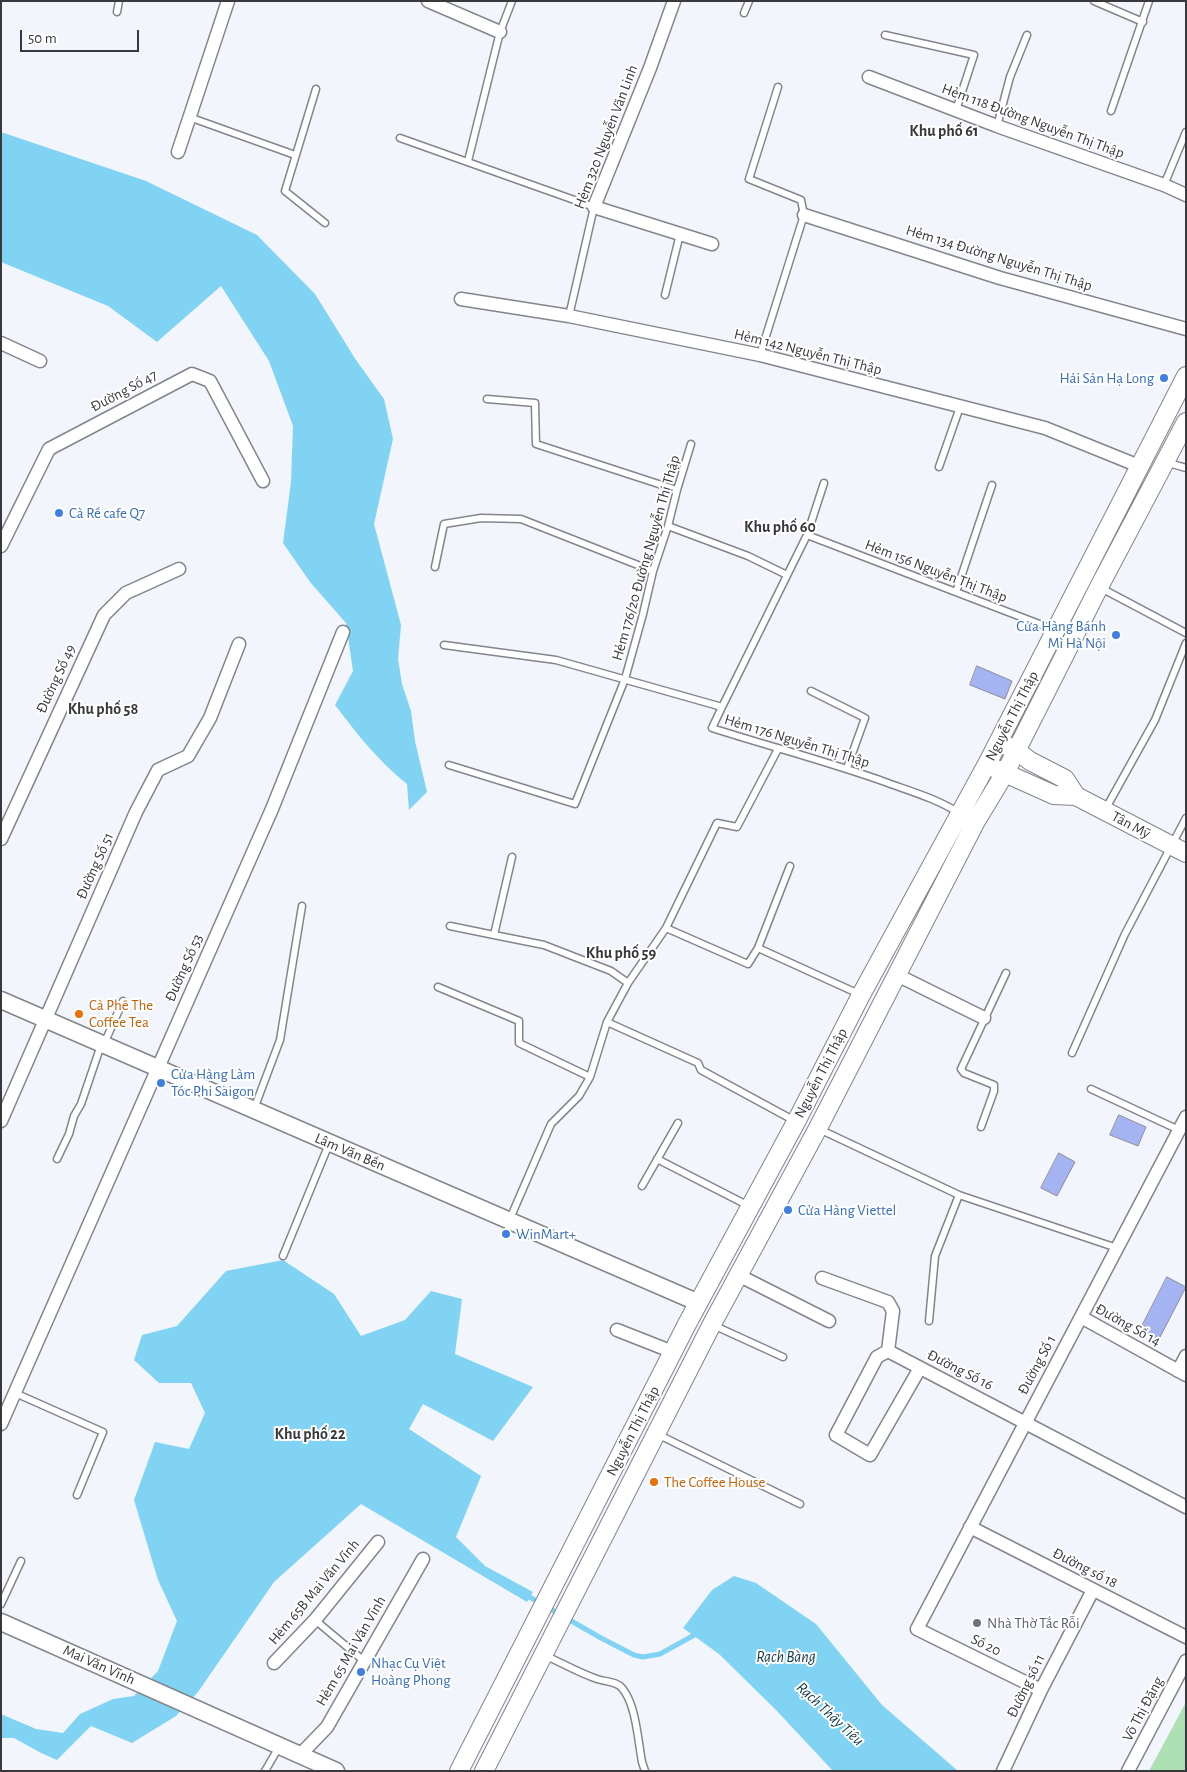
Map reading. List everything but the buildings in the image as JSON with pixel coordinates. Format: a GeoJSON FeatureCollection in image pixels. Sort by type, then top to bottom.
{"type":"FeatureCollection","features":[{"type":"Feature","properties":{"kind":"main road","name":"Nguyễn Thị Thập"},"geometry":{"type":"LineString","coordinates":[[484,1771],[715,1318],[818,1128],[897,975],[968,817],[987,764],[998,741],[1186,376]]}},
{"type":"Feature","properties":{"kind":"main road","name":"Nguyễn Thị Thập"},"geometry":{"type":"LineString","coordinates":[[459,1771],[673,1352],[796,1122],[861,995],[968,817],[1005,773],[1099,587],[1186,422]]}},
{"type":"Feature","properties":{"kind":"main road","name":"Tân Mỹ"},"geometry":{"type":"LineString","coordinates":[[998,741],[1016,750],[1030,762],[1065,779],[1076,796]]}},
{"type":"Feature","properties":{"kind":"main road","name":"Tân Mỹ"},"geometry":{"type":"LineString","coordinates":[[987,764],[1054,795],[1076,796],[1178,850]]}},
{"type":"Feature","properties":{"kind":"main road"},"geometry":{"type":"LineString","coordinates":[[699,1303],[715,1318]]}},
{"type":"Feature","properties":{"kind":"street"},"geometry":{"type":"LineString","coordinates":[[178,152],[228,1]]}},
{"type":"Feature","properties":{"kind":"street"},"geometry":{"type":"LineString","coordinates":[[428,1],[500,32]]}},
{"type":"Feature","properties":{"kind":"street","name":"Hẻm 320 Nguyễn Văn Linh"},"geometry":{"type":"LineString","coordinates":[[594,207],[650,68],[674,1]]}},
{"type":"Feature","properties":{"kind":"street","name":"Hẻm 118 Đường Nguyễn Thị Thập"},"geometry":{"type":"LineString","coordinates":[[869,78],[1164,185],[1186,195]]}},
{"type":"Feature","properties":{"kind":"street"},"geometry":{"type":"LineString","coordinates":[[594,207],[712,244]]}},
{"type":"Feature","properties":{"kind":"street","name":"Hẻm 134 Đường Nguyễn Thị Thập"},"geometry":{"type":"LineString","coordinates":[[804,215],[1000,278],[1186,329]]}},
{"type":"Feature","properties":{"kind":"street","name":"Hẻm 142 Nguyễn Thị Thập"},"geometry":{"type":"LineString","coordinates":[[461,300],[569,316],[760,355],[1045,428],[1140,466]]}},
{"type":"Feature","properties":{"kind":"street"},"geometry":{"type":"LineString","coordinates":[[1,343],[40,361]]}},
{"type":"Feature","properties":{"kind":"street","name":"Đường Số 47"},"geometry":{"type":"LineString","coordinates":[[1,546],[49,449],[192,374],[210,381],[263,481]]}},
{"type":"Feature","properties":{"kind":"street","name":"Đường Số 49"},"geometry":{"type":"LineString","coordinates":[[1,839],[104,615],[126,593],[179,569]]}},
{"type":"Feature","properties":{"kind":"street","name":"Đường Số 53"},"geometry":{"type":"LineString","coordinates":[[1,1424],[272,809],[343,632]]}},
{"type":"Feature","properties":{"kind":"street","name":"Đường Số 51"},"geometry":{"type":"LineString","coordinates":[[1,1121],[136,812],[158,770],[188,756],[210,718],[239,644]]}},
{"type":"Feature","properties":{"kind":"street"},"geometry":{"type":"LineString","coordinates":[[897,975],[984,1018]]}},
{"type":"Feature","properties":{"kind":"street","name":"Lâm Văn Bền"},"geometry":{"type":"LineString","coordinates":[[1,1000],[699,1303]]}},
{"type":"Feature","properties":{"kind":"street","name":"Đường Số 1"},"geometry":{"type":"LineString","coordinates":[[917,1629],[1117,1248],[1181,1134],[1186,1117]]}},
{"type":"Feature","properties":{"kind":"street"},"geometry":{"type":"LineString","coordinates":[[738,1276],[829,1321]]}},
{"type":"Feature","properties":{"kind":"street"},"geometry":{"type":"LineString","coordinates":[[822,1278],[888,1302],[893,1311],[888,1351],[877,1357],[836,1435],[870,1455],[920,1368]]}},
{"type":"Feature","properties":{"kind":"street","name":"Đường Số 14"},"geometry":{"type":"LineString","coordinates":[[1080,1318],[1182,1373]]}},
{"type":"Feature","properties":{"kind":"street"},"geometry":{"type":"LineString","coordinates":[[617,1330],[673,1352]]}},
{"type":"Feature","properties":{"kind":"street","name":"Đường Số 16"},"geometry":{"type":"LineString","coordinates":[[888,1351],[1186,1507]]}},
{"type":"Feature","properties":{"kind":"street"},"geometry":{"type":"LineString","coordinates":[[1182,1373],[1186,1356]]}},
{"type":"Feature","properties":{"kind":"street","name":"Đường số 18"},"geometry":{"type":"LineString","coordinates":[[970,1527],[1186,1637]]}},
{"type":"Feature","properties":{"kind":"street","name":"Hẻm 65B Mai Văn Vĩnh"},"geometry":{"type":"LineString","coordinates":[[274,1664],[315,1620],[378,1542]]}},
{"type":"Feature","properties":{"kind":"street","name":"Hẻm 65 Mai Văn Vĩnh"},"geometry":{"type":"LineString","coordinates":[[300,1755],[327,1727],[423,1559]]}},
{"type":"Feature","properties":{"kind":"street","name":"Đường số 11"},"geometry":{"type":"LineString","coordinates":[[1003,1771],[1041,1690],[1093,1590]]}},
{"type":"Feature","properties":{"kind":"street","name":"Mai Văn Vĩnh"},"geometry":{"type":"LineString","coordinates":[[1,1622],[280,1746]]}},
{"type":"Feature","properties":{"kind":"street","name":"Số 20"},"geometry":{"type":"LineString","coordinates":[[917,1629],[1041,1690]]}},
{"type":"Feature","properties":{"kind":"street","name":"Võ Thị Đặng"},"geometry":{"type":"LineString","coordinates":[[1128,1771],[1186,1661]]}},
{"type":"Feature","properties":{"kind":"street"},"geometry":{"type":"LineString","coordinates":[[280,1746],[336,1771]]}},
{"type":"Feature","properties":{"kind":"lane"},"geometry":{"type":"LineString","coordinates":[[117,12],[119,1]]}},
{"type":"Feature","properties":{"kind":"lane"},"geometry":{"type":"LineString","coordinates":[[468,161],[500,32],[512,1]]}},
{"type":"Feature","properties":{"kind":"lane"},"geometry":{"type":"LineString","coordinates":[[744,13],[749,1]]}},
{"type":"Feature","properties":{"kind":"lane"},"geometry":{"type":"LineString","coordinates":[[1094,1],[1143,22]]}},
{"type":"Feature","properties":{"kind":"lane"},"geometry":{"type":"LineString","coordinates":[[1111,111],[1150,1]]}},
{"type":"Feature","properties":{"kind":"lane"},"geometry":{"type":"LineString","coordinates":[[885,35],[974,56],[956,110]]}},
{"type":"Feature","properties":{"kind":"lane"},"geometry":{"type":"LineString","coordinates":[[997,126],[1012,69],[1027,35]]}},
{"type":"Feature","properties":{"kind":"lane"},"geometry":{"type":"LineString","coordinates":[[760,355],[804,215],[801,200],[749,179],[778,87]]}},
{"type":"Feature","properties":{"kind":"lane"},"geometry":{"type":"LineString","coordinates":[[316,89],[285,192],[325,223]]}},
{"type":"Feature","properties":{"kind":"lane"},"geometry":{"type":"LineString","coordinates":[[189,117],[296,155]]}},
{"type":"Feature","properties":{"kind":"lane"},"geometry":{"type":"LineString","coordinates":[[1164,185],[1186,132]]}},
{"type":"Feature","properties":{"kind":"lane"},"geometry":{"type":"LineString","coordinates":[[400,138],[594,207]]}},
{"type":"Feature","properties":{"kind":"lane","name":"Hẻm 320 Nguyễn Văn Linh"},"geometry":{"type":"LineString","coordinates":[[569,316],[594,207]]}},
{"type":"Feature","properties":{"kind":"lane"},"geometry":{"type":"LineString","coordinates":[[665,295],[680,234]]}},
{"type":"Feature","properties":{"kind":"lane"},"geometry":{"type":"LineString","coordinates":[[487,398],[536,403],[536,444],[677,490]]}},
{"type":"Feature","properties":{"kind":"lane"},"geometry":{"type":"LineString","coordinates":[[939,467],[960,406]]}},
{"type":"Feature","properties":{"kind":"lane","name":"Hẻm 176/20 Đường Nguyễn Thị Thập"},"geometry":{"type":"LineString","coordinates":[[449,766],[575,804],[625,679],[653,571],[691,444]]}},
{"type":"Feature","properties":{"kind":"lane"},"geometry":{"type":"LineString","coordinates":[[1165,462],[1186,468]]}},
{"type":"Feature","properties":{"kind":"lane"},"geometry":{"type":"LineString","coordinates":[[722,707],[807,535],[824,483]]}},
{"type":"Feature","properties":{"kind":"lane"},"geometry":{"type":"LineString","coordinates":[[956,592],[992,485]]}},
{"type":"Feature","properties":{"kind":"lane"},"geometry":{"type":"LineString","coordinates":[[435,567],[444,524],[481,518],[521,520],[653,571]]}},
{"type":"Feature","properties":{"kind":"lane"},"geometry":{"type":"LineString","coordinates":[[668,526],[748,556],[787,575]]}},
{"type":"Feature","properties":{"kind":"lane","name":"Hẻm 156 Nguyễn Thị Thập"},"geometry":{"type":"LineString","coordinates":[[807,535],[1056,630]]}},
{"type":"Feature","properties":{"kind":"lane"},"geometry":{"type":"LineString","coordinates":[[1099,587],[1186,633]]}},
{"type":"Feature","properties":{"kind":"lane"},"geometry":{"type":"LineString","coordinates":[[1105,811],[1156,720],[1186,643]]}},
{"type":"Feature","properties":{"kind":"lane","name":"Hẻm 176 Nguyễn Thị Thập"},"geometry":{"type":"LineString","coordinates":[[444,646],[556,660],[722,707],[712,728],[847,768],[941,802],[968,817]]}},
{"type":"Feature","properties":{"kind":"lane"},"geometry":{"type":"LineString","coordinates":[[810,690],[865,718],[847,768]]}},
{"type":"Feature","properties":{"kind":"lane"},"geometry":{"type":"LineString","coordinates":[[509,1220],[550,1124],[579,1096],[590,1077],[607,1022],[628,983],[666,928],[717,823],[737,827],[778,749]]}},
{"type":"Feature","properties":{"kind":"lane"},"geometry":{"type":"LineString","coordinates":[[1072,1053],[1125,934],[1178,850],[1186,818]]}},
{"type":"Feature","properties":{"kind":"lane"},"geometry":{"type":"LineString","coordinates":[[494,935],[512,857]]}},
{"type":"Feature","properties":{"kind":"lane"},"geometry":{"type":"LineString","coordinates":[[666,928],[748,964],[758,948],[790,866]]}},
{"type":"Feature","properties":{"kind":"lane"},"geometry":{"type":"LineString","coordinates":[[253,1110],[280,1040],[302,906]]}},
{"type":"Feature","properties":{"kind":"lane"},"geometry":{"type":"LineString","coordinates":[[450,926],[544,944],[611,971],[628,983]]}},
{"type":"Feature","properties":{"kind":"lane"},"geometry":{"type":"LineString","coordinates":[[758,948],[861,995]]}},
{"type":"Feature","properties":{"kind":"lane"},"geometry":{"type":"LineString","coordinates":[[981,1127],[994,1091],[994,1085],[964,1073],[961,1069],[1006,973]]}},
{"type":"Feature","properties":{"kind":"lane"},"geometry":{"type":"LineString","coordinates":[[438,987],[519,1020],[519,1043],[590,1077]]}},
{"type":"Feature","properties":{"kind":"lane"},"geometry":{"type":"LineString","coordinates":[[57,1159],[69,1134],[74,1116],[81,1104],[102,1044],[123,1001]]}},
{"type":"Feature","properties":{"kind":"lane"},"geometry":{"type":"LineString","coordinates":[[607,1022],[698,1063],[701,1070],[796,1122]]}},
{"type":"Feature","properties":{"kind":"lane"},"geometry":{"type":"LineString","coordinates":[[1091,1089],[1181,1134]]}},
{"type":"Feature","properties":{"kind":"lane"},"geometry":{"type":"LineString","coordinates":[[642,1186],[678,1123]]}},
{"type":"Feature","properties":{"kind":"lane"},"geometry":{"type":"LineString","coordinates":[[818,1128],[960,1195],[1117,1248]]}},
{"type":"Feature","properties":{"kind":"lane"},"geometry":{"type":"LineString","coordinates":[[284,1256],[329,1142]]}},
{"type":"Feature","properties":{"kind":"lane"},"geometry":{"type":"LineString","coordinates":[[657,1159],[750,1207]]}},
{"type":"Feature","properties":{"kind":"lane"},"geometry":{"type":"LineString","coordinates":[[929,1321],[935,1256],[960,1195]]}},
{"type":"Feature","properties":{"kind":"lane"},"geometry":{"type":"LineString","coordinates":[[715,1318],[783,1357]]}},
{"type":"Feature","properties":{"kind":"lane"},"geometry":{"type":"LineString","coordinates":[[15,1393],[103,1432],[77,1496]]}},
{"type":"Feature","properties":{"kind":"lane"},"geometry":{"type":"LineString","coordinates":[[656,1434],[800,1504]]}},
{"type":"Feature","properties":{"kind":"lane"},"geometry":{"type":"LineString","coordinates":[[1,1604],[21,1561]]}},
{"type":"Feature","properties":{"kind":"lane"},"geometry":{"type":"LineString","coordinates":[[315,1620],[364,1661]]}},
{"type":"Feature","properties":{"kind":"lane"},"geometry":{"type":"LineString","coordinates":[[543,1654],[590,1676],[614,1682],[621,1686],[632,1708],[645,1771]]}},
{"type":"Feature","properties":{"kind":"lane"},"geometry":{"type":"LineString","coordinates":[[265,1771],[280,1746]]}},
{"type":"Feature","properties":{"kind":"green space"},"geometry":{"type":"Polygon","coordinates":[[[1186,1702],[1186,1771],[1149,1771],[1186,1702]]]}},
{"type":"Feature","properties":{"kind":"water"},"geometry":{"type":"Polygon","coordinates":[[[1,132],[146,181],[257,235],[315,294],[356,360],[384,399],[393,439],[374,524],[401,625],[398,659],[402,684],[411,711],[415,741],[427,792],[409,810],[407,784],[377,757],[335,705],[353,671],[346,623],[310,582],[283,543],[291,482],[293,426],[269,361],[221,286],[157,342],[108,306],[1,262],[1,132]]]}},
{"type":"Feature","properties":{"kind":"water"},"geometry":{"type":"Polygon","coordinates":[[[283,1260],[334,1294],[361,1336],[405,1320],[431,1291],[462,1299],[455,1354],[533,1387],[493,1441],[423,1404],[409,1429],[481,1476],[456,1537],[485,1566],[533,1592],[527,1602],[361,1504],[274,1582],[198,1692],[176,1716],[132,1743],[91,1726],[57,1760],[14,1738],[1,1738],[1,1714],[36,1729],[63,1733],[80,1714],[113,1699],[134,1696],[158,1671],[177,1621],[158,1580],[134,1500],[155,1442],[189,1449],[205,1413],[191,1383],[159,1383],[134,1360],[142,1335],[177,1326],[226,1271],[283,1260]]]}},
{"type":"Feature","properties":{"kind":"water","name":"Rạch Bàng"},"geometry":{"type":"Polygon","coordinates":[[[734,1576],[756,1583],[816,1624],[882,1705],[958,1771],[833,1771],[776,1710],[719,1654],[683,1628],[712,1590],[734,1576]]]}},
{"type":"Feature","properties":{"kind":"waterway"},"geometry":{"type":"LineString","coordinates":[[526,1595],[601,1638],[634,1655],[643,1657],[660,1654],[698,1633]]}},
{"type":"Feature","properties":{"kind":"place","name":"Hải Sản Hạ Long"},"geometry":{"type":"Point","coordinates":[1164,378]}},
{"type":"Feature","properties":{"kind":"place","name":"Cà Rề cafe Q7"},"geometry":{"type":"Point","coordinates":[59,513]}},
{"type":"Feature","properties":{"kind":"place","name":"Cửa Hàng Bánh Mì Hà Nội"},"geometry":{"type":"Point","coordinates":[1116,635]}},
{"type":"Feature","properties":{"kind":"place","name":"Cà Phê The Coffee Tea"},"geometry":{"type":"Point","coordinates":[79,1014]}},
{"type":"Feature","properties":{"kind":"place","name":"Cửa Hàng Làm Tóc Phi Saigon"},"geometry":{"type":"Point","coordinates":[161,1083]}},
{"type":"Feature","properties":{"kind":"place","name":"Cửa Hàng Viettel"},"geometry":{"type":"Point","coordinates":[788,1210]}},
{"type":"Feature","properties":{"kind":"place","name":"WinMart+"},"geometry":{"type":"Point","coordinates":[506,1234]}},
{"type":"Feature","properties":{"kind":"place","name":"The Coffee House"},"geometry":{"type":"Point","coordinates":[654,1482]}},
{"type":"Feature","properties":{"kind":"place","name":"Nhà Thờ Tắc Rỗi"},"geometry":{"type":"Point","coordinates":[977,1623]}},
{"type":"Feature","properties":{"kind":"place","name":"Nhạc Cụ Việt Hoàng Phong"},"geometry":{"type":"Point","coordinates":[361,1672]}},
{"type":"Feature","properties":{"kind":"district","name":"Khu phố 61"},"geometry":{"type":"Point","coordinates":[944,131]}},
{"type":"Feature","properties":{"kind":"district","name":"Khu phố 60"},"geometry":{"type":"Point","coordinates":[780,527]}},
{"type":"Feature","properties":{"kind":"district","name":"Khu phố 58"},"geometry":{"type":"Point","coordinates":[103,709]}},
{"type":"Feature","properties":{"kind":"district","name":"Khu phố 59"},"geometry":{"type":"Point","coordinates":[621,953]}},
{"type":"Feature","properties":{"kind":"district","name":"Khu phố 22"},"geometry":{"type":"Point","coordinates":[310,1434]}},
{"type":"Feature","properties":{"kind":"water label","name":"Rạch Thầy Tiêu"},"geometry":{"type":"Point","coordinates":[830,1714]}}]}
